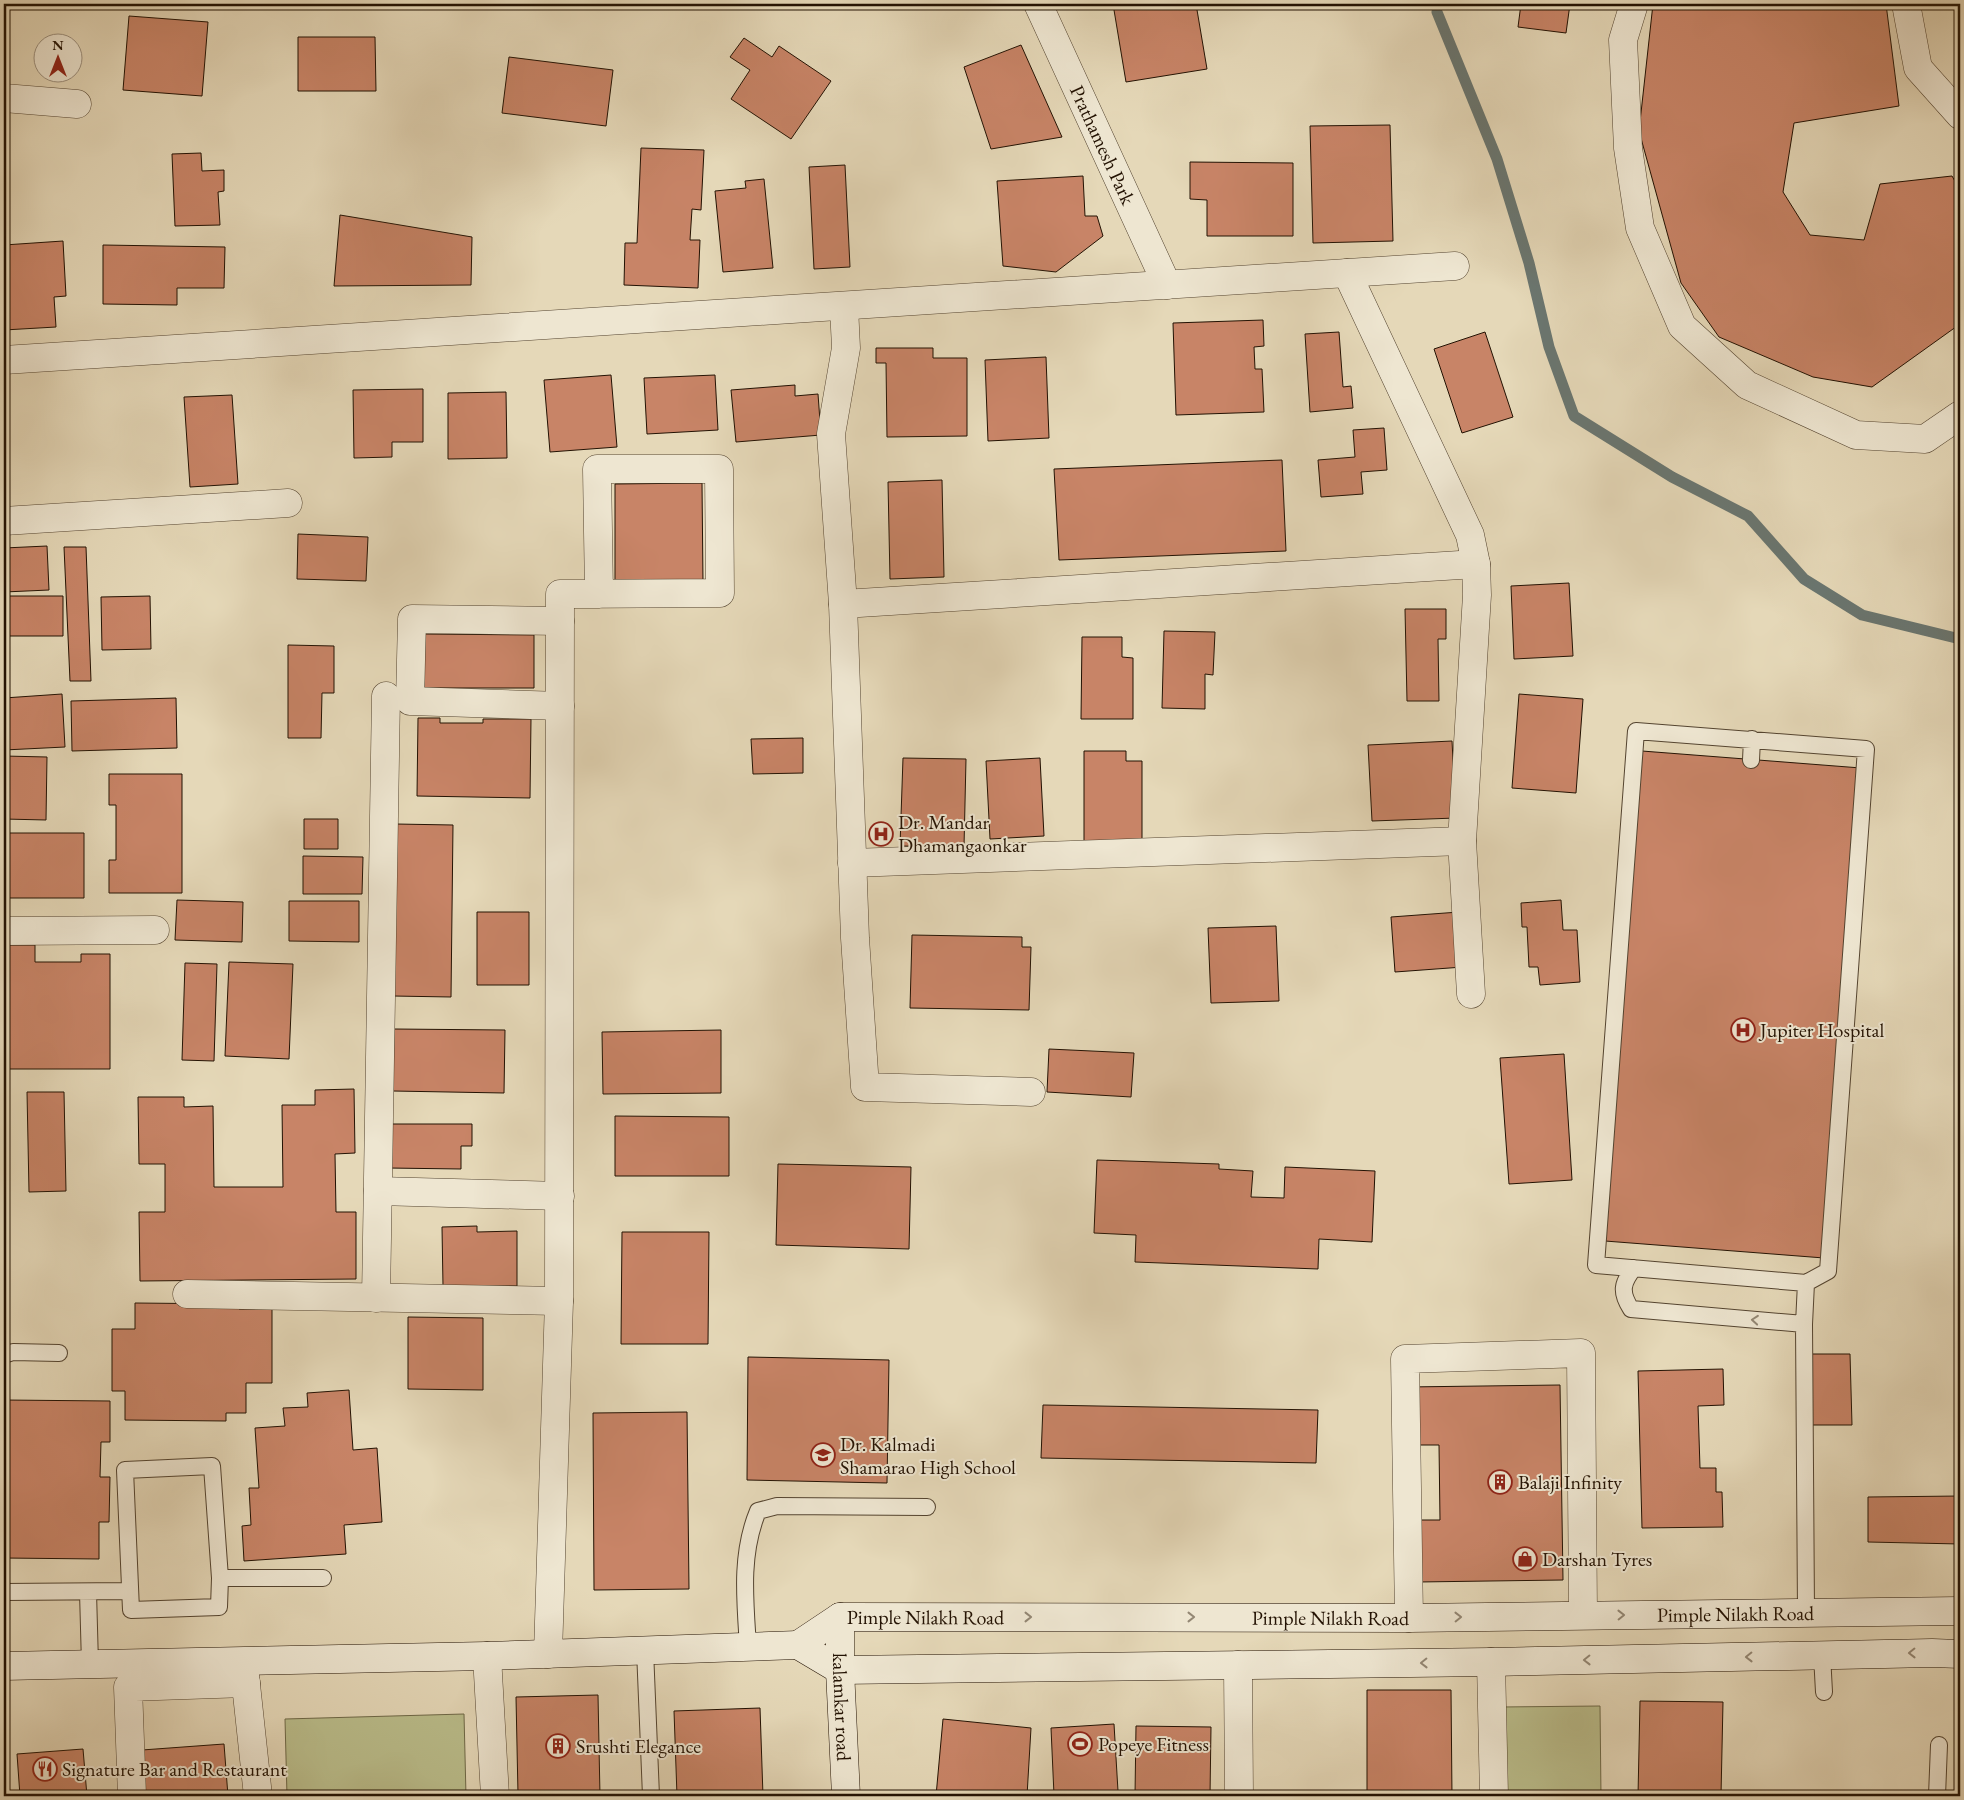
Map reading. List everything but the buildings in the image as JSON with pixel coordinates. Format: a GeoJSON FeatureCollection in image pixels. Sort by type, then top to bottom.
{"type":"FeatureCollection","features":[{"type":"Feature","properties":{"kind":"street","name":"Prathamesh Park"},"geometry":{"type":"LineString","coordinates":[[1038,4],[1167,285]]}},
{"type":"Feature","properties":{"kind":"street"},"geometry":{"type":"LineString","coordinates":[[1634,4],[1622,40],[1628,148],[1638,219],[1640,228],[1682,326],[1747,385],[1856,435],[1925,439],[1960,415]]}},
{"type":"Feature","properties":{"kind":"street"},"geometry":{"type":"LineString","coordinates":[[1906,4],[1918,68],[1960,115]]}},
{"type":"Feature","properties":{"kind":"street"},"geometry":{"type":"LineString","coordinates":[[4,98],[77,104]]}},
{"type":"Feature","properties":{"kind":"street"},"geometry":{"type":"LineString","coordinates":[[4,360],[1455,266]]}},
{"type":"Feature","properties":{"kind":"street"},"geometry":{"type":"LineString","coordinates":[[1347,273],[1470,535],[1476,564],[1477,595],[1462,841],[1471,994]]}},
{"type":"Feature","properties":{"kind":"street"},"geometry":{"type":"LineString","coordinates":[[844,307],[846,348],[831,434],[843,604],[854,938],[865,1087],[1031,1092]]}},
{"type":"Feature","properties":{"kind":"street"},"geometry":{"type":"LineString","coordinates":[[548,1654],[559,1301],[560,594],[599,594],[720,593],[719,468],[597,468],[599,594]]}},
{"type":"Feature","properties":{"kind":"street"},"geometry":{"type":"LineString","coordinates":[[4,521],[288,503]]}},
{"type":"Feature","properties":{"kind":"street"},"geometry":{"type":"LineString","coordinates":[[843,604],[1476,564]]}},
{"type":"Feature","properties":{"kind":"street"},"geometry":{"type":"LineString","coordinates":[[560,621],[412,619],[410,701],[560,706]]}},
{"type":"Feature","properties":{"kind":"street"},"geometry":{"type":"LineString","coordinates":[[376,1298],[386,696]]}},
{"type":"Feature","properties":{"kind":"street"},"geometry":{"type":"LineString","coordinates":[[852,863],[1462,841]]}},
{"type":"Feature","properties":{"kind":"street"},"geometry":{"type":"LineString","coordinates":[[4,931],[155,930]]}},
{"type":"Feature","properties":{"kind":"street"},"geometry":{"type":"LineString","coordinates":[[378,1191],[560,1196]]}},
{"type":"Feature","properties":{"kind":"street"},"geometry":{"type":"LineString","coordinates":[[187,1294],[559,1301]]}},
{"type":"Feature","properties":{"kind":"street"},"geometry":{"type":"LineString","coordinates":[[1409,1618],[1405,1359],[1581,1353],[1582,1615]]}},
{"type":"Feature","properties":{"kind":"street","name":"Pimple Nilakh Road"},"geometry":{"type":"LineString","coordinates":[[798,1646],[840,1617],[1409,1618],[1960,1611]]}},
{"type":"Feature","properties":{"kind":"street","name":"kalamkar road"},"geometry":{"type":"LineString","coordinates":[[840,1617],[840,1670],[846,1796]]}},
{"type":"Feature","properties":{"kind":"street"},"geometry":{"type":"LineString","coordinates":[[132,1796],[128,1687],[245,1672],[487,1656],[748,1646],[798,1646],[840,1670],[1960,1654]]}},
{"type":"Feature","properties":{"kind":"street"},"geometry":{"type":"LineString","coordinates":[[487,1656],[494,1796]]}},
{"type":"Feature","properties":{"kind":"street"},"geometry":{"type":"LineString","coordinates":[[1491,1662],[1494,1796]]}},
{"type":"Feature","properties":{"kind":"street"},"geometry":{"type":"LineString","coordinates":[[4,1666],[90,1664],[245,1672]]}},
{"type":"Feature","properties":{"kind":"street"},"geometry":{"type":"LineString","coordinates":[[1238,1665],[1239,1796]]}},
{"type":"Feature","properties":{"kind":"street"},"geometry":{"type":"LineString","coordinates":[[245,1672],[258,1796]]}},
{"type":"Feature","properties":{"kind":"lane"},"geometry":{"type":"LineString","coordinates":[[1636,731],[1752,740],[1866,749],[1828,1271],[1806,1283],[1596,1265],[1636,731]]}},
{"type":"Feature","properties":{"kind":"lane"},"geometry":{"type":"LineString","coordinates":[[1751,760],[1752,740]]}},
{"type":"Feature","properties":{"kind":"lane"},"geometry":{"type":"LineString","coordinates":[[1634,1268],[1625,1280],[1624,1298],[1631,1310],[1804,1324]]}},
{"type":"Feature","properties":{"kind":"lane"},"geometry":{"type":"LineString","coordinates":[[1806,1283],[1804,1324],[1806,1612]]}},
{"type":"Feature","properties":{"kind":"lane"},"geometry":{"type":"LineString","coordinates":[[4,1355],[13,1352],[59,1353]]}},
{"type":"Feature","properties":{"kind":"lane"},"geometry":{"type":"LineString","coordinates":[[212,1466],[220,1578],[219,1607],[131,1610],[128,1591],[125,1470],[212,1466]]}},
{"type":"Feature","properties":{"kind":"lane"},"geometry":{"type":"LineString","coordinates":[[748,1646],[744,1574],[753,1523],[758,1511],[777,1506],[927,1507]]}},
{"type":"Feature","properties":{"kind":"lane"},"geometry":{"type":"LineString","coordinates":[[220,1578],[323,1578]]}},
{"type":"Feature","properties":{"kind":"lane"},"geometry":{"type":"LineString","coordinates":[[4,1592],[128,1591]]}},
{"type":"Feature","properties":{"kind":"lane"},"geometry":{"type":"LineString","coordinates":[[88,1592],[90,1664]]}},
{"type":"Feature","properties":{"kind":"lane"},"geometry":{"type":"LineString","coordinates":[[645,1650],[651,1796]]}},
{"type":"Feature","properties":{"kind":"lane"},"geometry":{"type":"LineString","coordinates":[[1822,1655],[1824,1692]]}},
{"type":"Feature","properties":{"kind":"lane"},"geometry":{"type":"LineString","coordinates":[[1937,1796],[1939,1745]]}},
{"type":"Feature","properties":{"kind":"green space"},"geometry":{"type":"Polygon","coordinates":[[[1600,1706],[1601,1796],[1501,1796],[1500,1707],[1600,1706]]]}},
{"type":"Feature","properties":{"kind":"green space"},"geometry":{"type":"Polygon","coordinates":[[[464,1714],[466,1796],[287,1796],[285,1719],[464,1714]]]}},
{"type":"Feature","properties":{"kind":"waterway"},"geometry":{"type":"LineString","coordinates":[[1437,12],[1497,159],[1529,263],[1549,347],[1574,416],[1672,477],[1748,516],[1804,579],[1862,615],[1960,639]]}},
{"type":"Feature","properties":{"kind":"place","name":"Dr. Mandar Dhamangaonkar"},"geometry":{"type":"Point","coordinates":[881,834]}},
{"type":"Feature","properties":{"kind":"place","name":"Jupiter Hospital"},"geometry":{"type":"Point","coordinates":[1743,1030]}},
{"type":"Feature","properties":{"kind":"place","name":"Dr. Kalmadi Shamarao High School"},"geometry":{"type":"Point","coordinates":[823,1455]}},
{"type":"Feature","properties":{"kind":"place","name":"Balaji Infinity"},"geometry":{"type":"Point","coordinates":[1500,1482]}},
{"type":"Feature","properties":{"kind":"place","name":"Darshan Tyres"},"geometry":{"type":"Point","coordinates":[1525,1559]}},
{"type":"Feature","properties":{"kind":"place","name":"Popeye Fitness"},"geometry":{"type":"Point","coordinates":[1080,1744]}},
{"type":"Feature","properties":{"kind":"place","name":"Srushti Elegance"},"geometry":{"type":"Point","coordinates":[558,1746]}},
{"type":"Feature","properties":{"kind":"place","name":"Signature Bar and Restaurant"},"geometry":{"type":"Point","coordinates":[45,1769]}}]}
